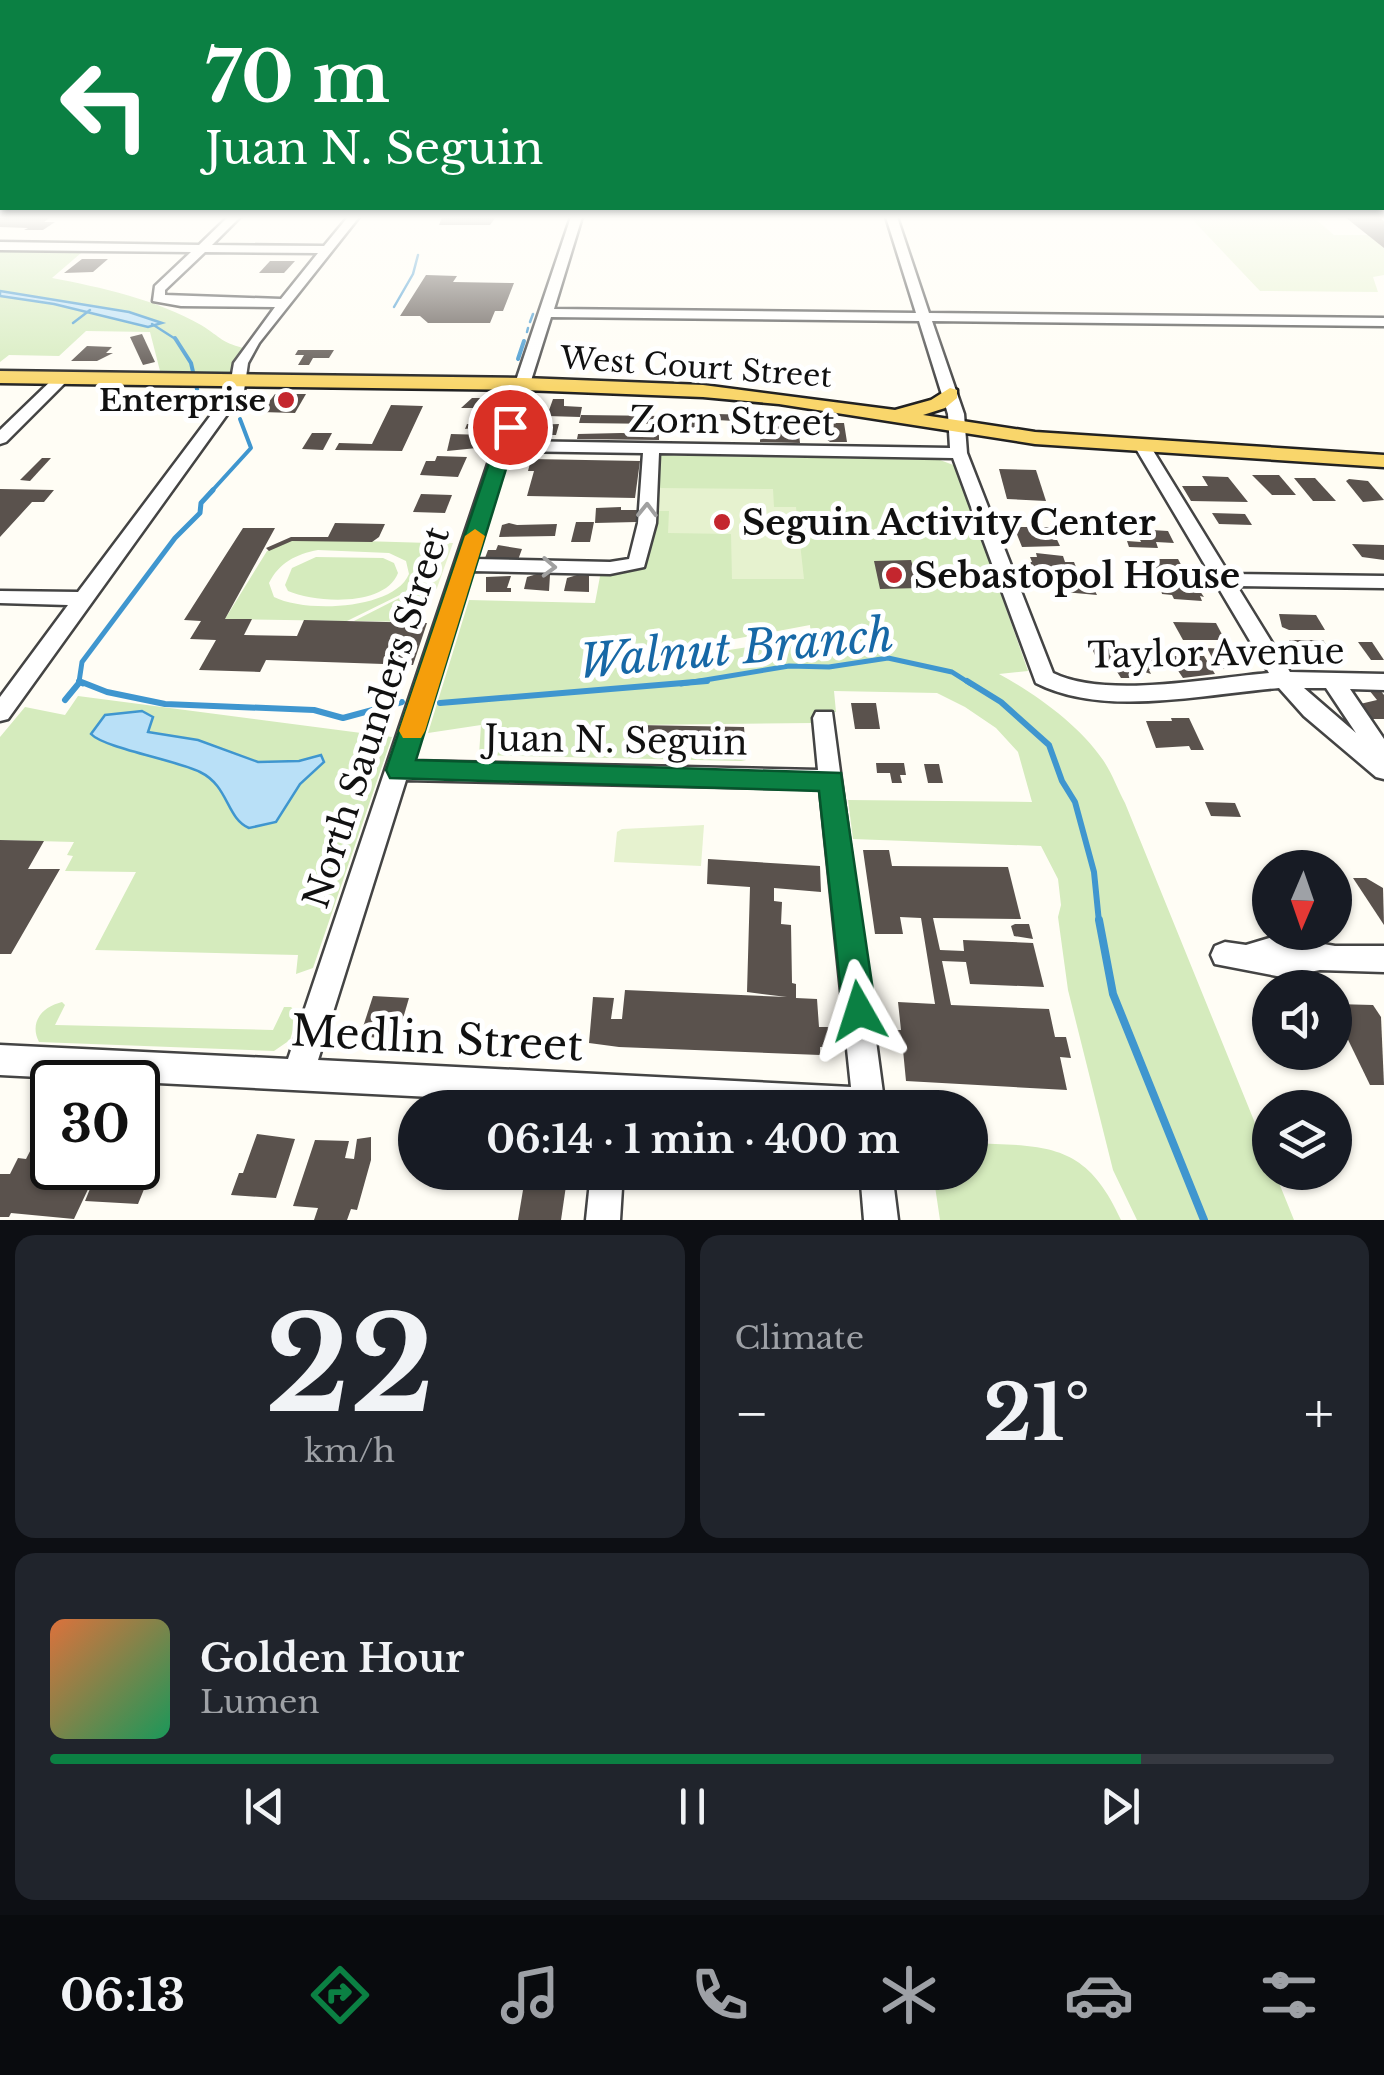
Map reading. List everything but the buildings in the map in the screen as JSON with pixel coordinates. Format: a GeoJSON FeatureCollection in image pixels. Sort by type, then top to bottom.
{"type":"FeatureCollection","features":[{"type":"Feature","properties":{"kind":"main road","name":"West Court Street"},"geometry":{"type":"LineString","coordinates":[[0,377],[524,384],[738,394],[956,428],[1142,447],[1384,462]]}},
{"type":"Feature","properties":{"kind":"main road"},"geometry":{"type":"LineString","coordinates":[[894,417],[938,404],[950,394]]}},
{"type":"Feature","properties":{"kind":"street"},"geometry":{"type":"LineString","coordinates":[[176,274],[159,289],[158,298],[181,302],[284,303]]}},
{"type":"Feature","properties":{"kind":"street"},"geometry":{"type":"LineString","coordinates":[[0,714],[205,436],[240,380],[242,357],[308,274]]}},
{"type":"Feature","properties":{"kind":"street","name":"North Saunders Street"},"geometry":{"type":"LineString","coordinates":[[299,1073],[559,274]]}},
{"type":"Feature","properties":{"kind":"street"},"geometry":{"type":"LineString","coordinates":[[910,274],[950,394],[959,453]]}},
{"type":"Feature","properties":{"kind":"street"},"geometry":{"type":"LineString","coordinates":[[546,314],[1384,322]]}},
{"type":"Feature","properties":{"kind":"street"},"geometry":{"type":"LineString","coordinates":[[0,439],[62,378]]}},
{"type":"Feature","properties":{"kind":"street","name":"Zorn Street"},"geometry":{"type":"LineString","coordinates":[[504,446],[959,453]]}},
{"type":"Feature","properties":{"kind":"street"},"geometry":{"type":"LineString","coordinates":[[1142,447],[1284,680],[1312,710],[1384,770]]}},
{"type":"Feature","properties":{"kind":"street"},"geometry":{"type":"LineString","coordinates":[[465,565],[632,565],[640,559],[646,534],[651,450]]}},
{"type":"Feature","properties":{"kind":"street","name":"Taylor Avenue"},"geometry":{"type":"LineString","coordinates":[[959,453],[1038,666],[1050,684],[1116,692],[1284,680],[1384,682]]}},
{"type":"Feature","properties":{"kind":"street"},"geometry":{"type":"LineString","coordinates":[[1224,580],[1384,582]]}},
{"type":"Feature","properties":{"kind":"street"},"geometry":{"type":"LineString","coordinates":[[0,597],[86,599]]}},
{"type":"Feature","properties":{"kind":"street"},"geometry":{"type":"LineString","coordinates":[[1333,681],[1384,758]]}},
{"type":"Feature","properties":{"kind":"street"},"geometry":{"type":"LineString","coordinates":[[824,718],[867,1090]]}},
{"type":"Feature","properties":{"kind":"street","name":"Juan N. Seguin"},"geometry":{"type":"LineString","coordinates":[[399,770],[831,780]]}},
{"type":"Feature","properties":{"kind":"street"},"geometry":{"type":"LineString","coordinates":[[1238,956],[1282,964],[1320,957],[1384,959]]}},
{"type":"Feature","properties":{"kind":"street","name":"Medlin Street"},"geometry":{"type":"LineString","coordinates":[[0,1060],[299,1073],[505,1090]]}},
{"type":"Feature","properties":{"kind":"street"},"geometry":{"type":"LineString","coordinates":[[603,1220],[606,1190]]}},
{"type":"Feature","properties":{"kind":"street"},"geometry":{"type":"LineString","coordinates":[[878,1190],[881,1220]]}},
{"type":"Feature","properties":{"kind":"green space"},"geometry":{"type":"Polygon","coordinates":[[[0,274],[57,274],[52,278],[109,290],[184,316],[227,342],[248,349],[240,380],[143,379],[160,371],[150,332],[86,331],[59,356],[9,355],[0,362],[0,274]]]}},
{"type":"Feature","properties":{"kind":"green space"},"geometry":{"type":"Polygon","coordinates":[[[1244,274],[1384,274],[1373,277],[1378,292],[1260,291],[1244,274]]]}},
{"type":"Feature","properties":{"kind":"green space"},"geometry":{"type":"Polygon","coordinates":[[[655,455],[940,460],[956,466],[1028,671],[999,674],[1069,723],[1109,770],[1252,1116],[1252,1190],[1282,1190],[1294,1220],[1137,1220],[1113,1170],[1068,990],[1058,917],[1058,879],[1041,846],[853,839],[848,800],[1032,802],[1018,752],[996,728],[965,707],[937,693],[834,691],[836,712],[814,712],[813,723],[637,725],[636,750],[649,751],[650,733],[708,734],[707,748],[712,748],[713,739],[731,740],[732,752],[746,752],[746,760],[741,761],[479,755],[481,725],[428,733],[469,600],[595,603],[601,571],[634,569],[655,455]],[[810,625],[585,667],[578,679],[589,672],[811,637],[810,625]]]}},
{"type":"Feature","properties":{"kind":"green space"},"geometry":{"type":"Polygon","coordinates":[[[659,488],[773,489],[774,507],[796,507],[804,579],[732,579],[731,534],[668,533],[669,511],[657,511],[659,488]]]}},
{"type":"Feature","properties":{"kind":"green space"},"geometry":{"type":"Polygon","coordinates":[[[293,539],[430,543],[412,589],[347,621],[225,619],[267,551],[293,539]],[[310,552],[283,565],[269,583],[274,597],[288,602],[326,606],[368,601],[400,586],[409,574],[406,561],[389,553],[310,552]]]}},
{"type":"Feature","properties":{"kind":"green space"},"geometry":{"type":"Polygon","coordinates":[[[430,543],[453,543],[437,588],[432,593],[411,592],[430,543]]]}},
{"type":"Feature","properties":{"kind":"green space"},"geometry":{"type":"Polygon","coordinates":[[[316,557],[383,558],[394,563],[398,573],[391,584],[365,597],[332,600],[288,591],[285,585],[292,568],[316,557]]]}},
{"type":"Feature","properties":{"kind":"green space"},"geometry":{"type":"Polygon","coordinates":[[[411,592],[432,593],[417,622],[354,621],[411,592]]]}},
{"type":"Feature","properties":{"kind":"green space"},"geometry":{"type":"Polygon","coordinates":[[[78,696],[392,737],[313,968],[296,974],[298,955],[95,950],[136,872],[65,871],[73,856],[67,855],[74,842],[0,840],[0,737],[25,707],[65,715],[78,696]]]}},
{"type":"Feature","properties":{"kind":"green space"},"geometry":{"type":"Polygon","coordinates":[[[704,825],[701,866],[614,862],[617,832],[622,829],[704,825]]]}},
{"type":"Feature","properties":{"kind":"green space"},"geometry":{"type":"Polygon","coordinates":[[[62,1002],[65,1005],[55,1025],[273,1030],[284,1007],[291,1007],[298,1014],[290,1040],[274,1051],[39,1042],[39,1016],[62,1002]]]}},
{"type":"Feature","properties":{"kind":"green space"},"geometry":{"type":"Polygon","coordinates":[[[988,1144],[1042,1148],[1078,1162],[1108,1194],[1121,1220],[940,1220],[936,1190],[988,1190],[988,1144]]]}},
{"type":"Feature","properties":{"kind":"water"},"geometry":{"type":"Polygon","coordinates":[[[0,291],[129,312],[162,323],[148,327],[54,304],[0,296],[0,291]]]}},
{"type":"Feature","properties":{"kind":"water"},"geometry":{"type":"Polygon","coordinates":[[[142,711],[153,717],[148,732],[198,740],[258,762],[299,761],[321,755],[324,762],[300,784],[276,822],[249,828],[236,817],[217,785],[200,772],[110,744],[91,734],[105,715],[142,711]]]}},
{"type":"Feature","properties":{"kind":"waterway"},"geometry":{"type":"LineString","coordinates":[[394,307],[413,274]]}},
{"type":"Feature","properties":{"kind":"waterway"},"geometry":{"type":"LineString","coordinates":[[73,323],[90,310]]}},
{"type":"Feature","properties":{"kind":"waterway"},"geometry":{"type":"LineString","coordinates":[[530,322],[533,314]]}},
{"type":"Feature","properties":{"kind":"waterway","name":"Walnut Branch"},"geometry":{"type":"LineString","coordinates":[[152,324],[176,339]]}},
{"type":"Feature","properties":{"kind":"waterway"},"geometry":{"type":"LineString","coordinates":[[527,332],[528,328]]}},
{"type":"Feature","properties":{"kind":"waterway","name":"Walnut Branch"},"geometry":{"type":"LineString","coordinates":[[176,339],[191,363],[199,398],[210,403]]}},
{"type":"Feature","properties":{"kind":"waterway"},"geometry":{"type":"LineString","coordinates":[[518,359],[524,341]]}},
{"type":"Feature","properties":{"kind":"waterway","name":"Walnut Branch"},"geometry":{"type":"LineString","coordinates":[[210,493],[251,448],[240,419]]}},
{"type":"Feature","properties":{"kind":"waterway","name":"Walnut Branch"},"geometry":{"type":"LineString","coordinates":[[79,681],[82,662],[175,538],[200,513],[201,503],[213,490]]}},
{"type":"Feature","properties":{"kind":"waterway","name":"Walnut Branch"},"geometry":{"type":"LineString","coordinates":[[691,682],[789,666],[829,667],[888,658],[952,672],[971,684]]}},
{"type":"Feature","properties":{"kind":"waterway","name":"Walnut Branch"},"geometry":{"type":"LineString","coordinates":[[79,681],[107,692],[165,704],[314,710],[343,718],[402,702]]}},
{"type":"Feature","properties":{"kind":"waterway","name":"Walnut Branch"},"geometry":{"type":"LineString","coordinates":[[79,681],[83,684]]}},
{"type":"Feature","properties":{"kind":"waterway","name":"Walnut Branch"},"geometry":{"type":"LineString","coordinates":[[691,682],[707,681]]}},
{"type":"Feature","properties":{"kind":"waterway","name":"Walnut Branch"},"geometry":{"type":"LineString","coordinates":[[967,681],[1001,702],[1049,745],[1062,781],[1075,802],[1094,872],[1099,922]]}},
{"type":"Feature","properties":{"kind":"waterway","name":"Walnut Branch"},"geometry":{"type":"LineString","coordinates":[[440,703],[691,682]]}},
{"type":"Feature","properties":{"kind":"waterway","name":"Walnut Branch"},"geometry":{"type":"LineString","coordinates":[[681,684],[691,682]]}},
{"type":"Feature","properties":{"kind":"waterway"},"geometry":{"type":"LineString","coordinates":[[65,700],[79,683]]}},
{"type":"Feature","properties":{"kind":"waterway","name":"Walnut Branch"},"geometry":{"type":"LineString","coordinates":[[1099,920],[1113,994],[1204,1220]]}},
{"type":"Feature","properties":{"kind":"slow traffic"},"geometry":{"type":"LineString","coordinates":[[412,731],[475,536]]}},
{"type":"Feature","properties":{"kind":"place","name":"Enterprise"},"geometry":{"type":"Point","coordinates":[286,400]}},
{"type":"Feature","properties":{"kind":"place","name":"Seguin Activity Center"},"geometry":{"type":"Point","coordinates":[722,522]}},
{"type":"Feature","properties":{"kind":"place","name":"Sebastopol House"},"geometry":{"type":"Point","coordinates":[894,575]}},
{"type":"Feature","properties":{"kind":"route"},"geometry":{"type":"LineString","coordinates":[[510,427],[399,770],[831,780],[859,1011]]}}]}
